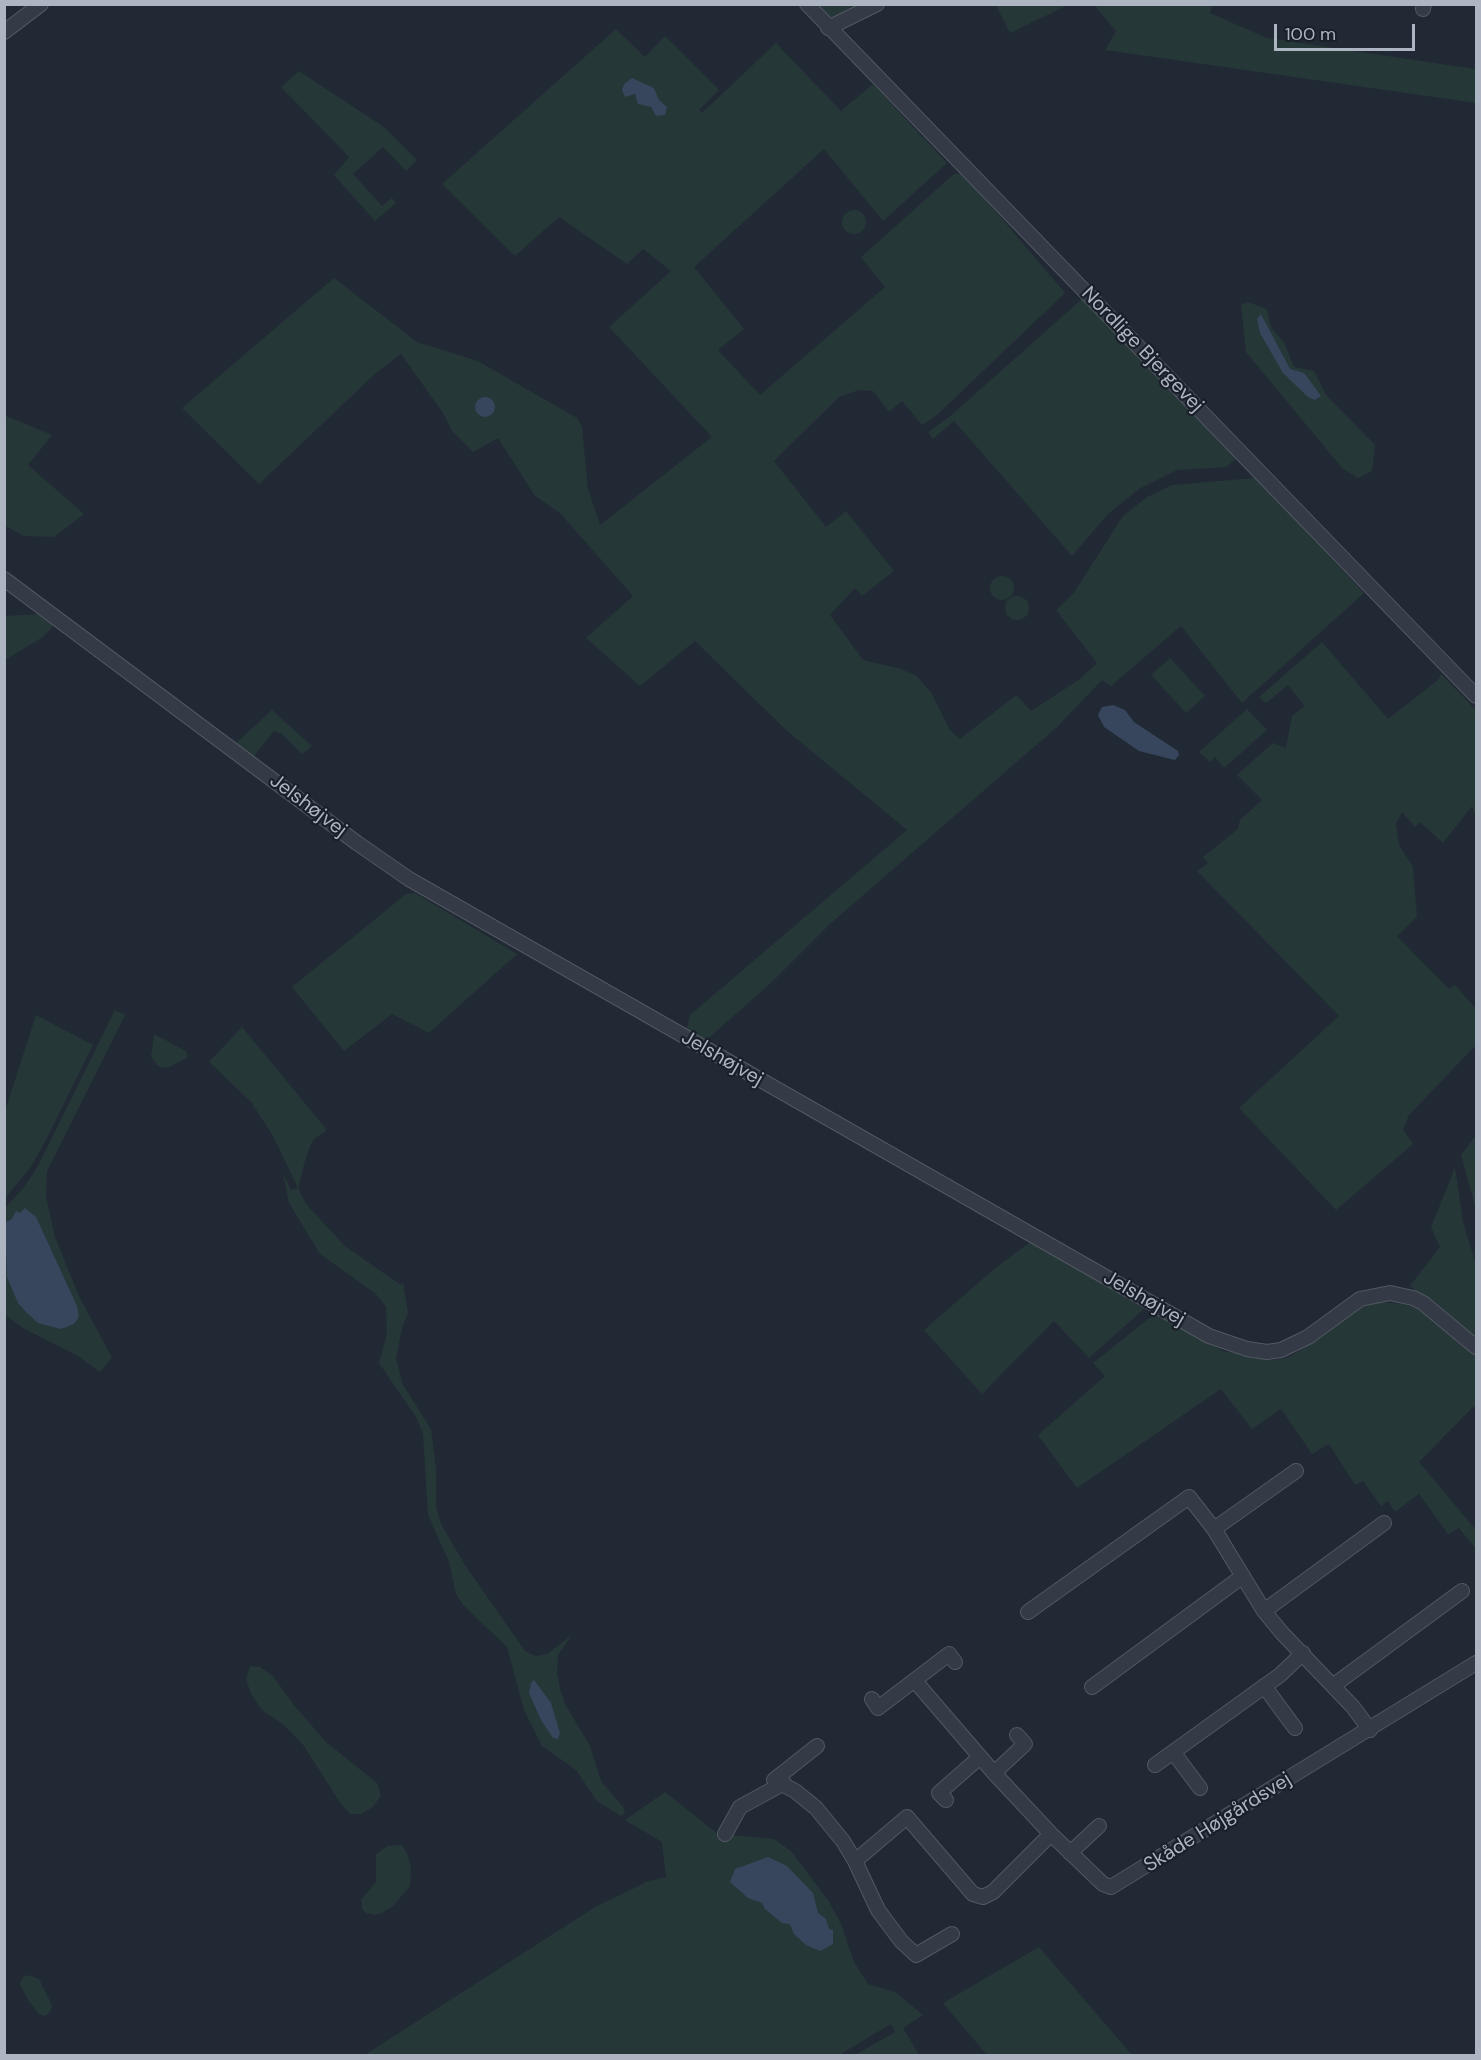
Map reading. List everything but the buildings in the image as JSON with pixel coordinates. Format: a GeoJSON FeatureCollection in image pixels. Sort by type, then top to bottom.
{"type":"FeatureCollection","features":[{"type":"Feature","properties":{"kind":"street"},"geometry":{"type":"LineString","coordinates":[[4,32],[41,4]]}},
{"type":"Feature","properties":{"kind":"street","name":"Nordlige Bjergevej"},"geometry":{"type":"LineString","coordinates":[[807,4],[1476,696]]}},
{"type":"Feature","properties":{"kind":"street"},"geometry":{"type":"LineString","coordinates":[[828,28],[877,4]]}},
{"type":"Feature","properties":{"kind":"street","name":"Jelshøjvej"},"geometry":{"type":"LineString","coordinates":[[4,579],[357,843],[409,879],[1209,1336],[1247,1349],[1267,1352],[1281,1350],[1308,1337],[1360,1299],[1390,1293],[1413,1298],[1423,1304],[1476,1347]]}},
{"type":"Feature","properties":{"kind":"street"},"geometry":{"type":"LineString","coordinates":[[1214,1529],[1296,1471]]}},
{"type":"Feature","properties":{"kind":"street"},"geometry":{"type":"LineString","coordinates":[[1028,1612],[1184,1498],[1189,1497],[1214,1529],[1264,1611],[1334,1685],[1370,1730]]}},
{"type":"Feature","properties":{"kind":"street"},"geometry":{"type":"LineString","coordinates":[[1264,1611],[1384,1523]]}},
{"type":"Feature","properties":{"kind":"street"},"geometry":{"type":"LineString","coordinates":[[1092,1687],[1243,1576]]}},
{"type":"Feature","properties":{"kind":"street"},"geometry":{"type":"LineString","coordinates":[[1334,1685],[1462,1591]]}},
{"type":"Feature","properties":{"kind":"street"},"geometry":{"type":"LineString","coordinates":[[1155,1765],[1264,1686],[1303,1653]]}},
{"type":"Feature","properties":{"kind":"street"},"geometry":{"type":"LineString","coordinates":[[872,1699],[878,1708],[950,1654],[955,1662]]}},
{"type":"Feature","properties":{"kind":"street","name":"Skåde Højgårdsvej"},"geometry":{"type":"LineString","coordinates":[[915,1681],[994,1773],[1070,1853],[1103,1884],[1111,1887],[1118,1885],[1476,1663]]}},
{"type":"Feature","properties":{"kind":"street"},"geometry":{"type":"LineString","coordinates":[[1264,1686],[1295,1728]]}},
{"type":"Feature","properties":{"kind":"street"},"geometry":{"type":"LineString","coordinates":[[994,1773],[1025,1744],[1017,1735]]}},
{"type":"Feature","properties":{"kind":"street"},"geometry":{"type":"LineString","coordinates":[[817,1746],[774,1780],[784,1783],[806,1799],[829,1822],[855,1860],[878,1910],[901,1941],[916,1955],[952,1934]]}},
{"type":"Feature","properties":{"kind":"street","name":"Skåde Højgårdsvej"},"geometry":{"type":"LineString","coordinates":[[1173,1752],[1200,1788]]}},
{"type":"Feature","properties":{"kind":"street"},"geometry":{"type":"LineString","coordinates":[[946,1800],[939,1793],[980,1757]]}},
{"type":"Feature","properties":{"kind":"street"},"geometry":{"type":"LineString","coordinates":[[725,1834],[740,1808],[784,1783]]}},
{"type":"Feature","properties":{"kind":"street"},"geometry":{"type":"LineString","coordinates":[[855,1860],[907,1817],[973,1894],[983,1897],[993,1892],[1052,1834]]}},
{"type":"Feature","properties":{"kind":"street"},"geometry":{"type":"LineString","coordinates":[[1070,1853],[1099,1826]]}},
{"type":"Feature","properties":{"kind":"shaded area"},"geometry":{"type":"Polygon","coordinates":[[[816,5],[862,5],[829,20],[816,5]]]}},
{"type":"Feature","properties":{"kind":"shaded area"},"geometry":{"type":"Polygon","coordinates":[[[996,5],[1068,5],[1010,33],[996,5]]]}},
{"type":"Feature","properties":{"kind":"shaded area"},"geometry":{"type":"Polygon","coordinates":[[[1094,5],[1212,5],[1210,13],[1267,38],[1475,69],[1476,57],[1476,103],[1105,50],[1116,31],[1094,5]]]}},
{"type":"Feature","properties":{"kind":"shaded area"},"geometry":{"type":"Polygon","coordinates":[[[616,29],[645,57],[665,36],[719,90],[699,110],[702,113],[776,43],[841,111],[873,84],[947,163],[883,221],[824,149],[694,267],[744,329],[718,350],[760,395],[885,287],[861,257],[954,174],[961,174],[986,200],[1065,293],[938,414],[922,425],[902,401],[889,412],[873,391],[859,390],[839,397],[774,461],[826,527],[846,511],[894,571],[862,596],[855,588],[830,615],[863,660],[901,669],[917,676],[932,694],[950,730],[960,739],[1016,695],[1031,711],[1080,679],[1097,663],[1056,610],[1073,594],[1123,516],[1147,497],[1172,485],[1255,478],[1364,593],[1242,703],[1181,626],[1111,686],[1102,680],[1057,727],[830,924],[772,982],[703,1043],[686,1031],[690,1015],[907,830],[786,730],[695,641],[640,686],[586,638],[633,596],[560,513],[535,496],[498,438],[473,452],[452,431],[443,413],[401,354],[376,373],[259,484],[182,408],[334,278],[417,342],[478,361],[577,418],[582,427],[588,489],[600,525],[712,437],[609,327],[671,271],[643,249],[627,264],[559,217],[515,256],[442,184],[616,29]]]}},
{"type":"Feature","properties":{"kind":"shaded area"},"geometry":{"type":"Polygon","coordinates":[[[299,71],[384,127],[417,160],[406,171],[383,147],[353,174],[382,206],[392,198],[396,203],[375,221],[334,175],[349,157],[281,87],[299,71]]]}},
{"type":"Feature","properties":{"kind":"shaded area"},"geometry":{"type":"Polygon","coordinates":[[[854,210],[863,213],[866,222],[863,231],[854,234],[845,231],[842,222],[845,213],[854,210]]]}},
{"type":"Feature","properties":{"kind":"shaded area"},"geometry":{"type":"Polygon","coordinates":[[[1082,299],[1236,459],[1226,467],[1177,470],[1139,489],[1108,514],[1072,556],[954,421],[933,439],[928,432],[949,417],[1082,299]]]}},
{"type":"Feature","properties":{"kind":"shaded area"},"geometry":{"type":"Polygon","coordinates":[[[1248,302],[1267,309],[1271,327],[1285,344],[1294,367],[1314,371],[1326,395],[1375,445],[1372,471],[1358,478],[1342,468],[1246,352],[1241,305],[1248,302]]]}},
{"type":"Feature","properties":{"kind":"shaded area"},"geometry":{"type":"Polygon","coordinates":[[[4,415],[52,435],[28,465],[84,514],[54,537],[24,536],[5,526],[4,415]]]}},
{"type":"Feature","properties":{"kind":"shaded area"},"geometry":{"type":"Polygon","coordinates":[[[1002,576],[1007,577],[1013,583],[1013,593],[1007,599],[1002,600],[997,599],[991,593],[990,588],[991,583],[997,577],[1002,576]]]}},
{"type":"Feature","properties":{"kind":"shaded area"},"geometry":{"type":"Polygon","coordinates":[[[1017,596],[1022,597],[1028,603],[1028,613],[1022,619],[1017,620],[1012,619],[1006,613],[1005,608],[1006,603],[1012,597],[1017,596]]]}},
{"type":"Feature","properties":{"kind":"shaded area"},"geometry":{"type":"Polygon","coordinates":[[[42,614],[54,625],[43,637],[5,660],[4,616],[42,614]]]}},
{"type":"Feature","properties":{"kind":"shaded area"},"geometry":{"type":"Polygon","coordinates":[[[1322,642],[1388,719],[1438,680],[1441,674],[1476,710],[1476,816],[1472,806],[1443,843],[1420,822],[1415,827],[1402,812],[1396,824],[1399,845],[1413,867],[1417,917],[1397,936],[1449,989],[1455,985],[1476,1009],[1476,1045],[1409,1115],[1403,1130],[1413,1144],[1336,1210],[1239,1108],[1339,1016],[1197,871],[1208,863],[1203,857],[1238,829],[1240,820],[1262,800],[1237,775],[1273,743],[1286,748],[1292,716],[1305,706],[1288,685],[1266,703],[1259,697],[1322,642]]]}},
{"type":"Feature","properties":{"kind":"shaded area"},"geometry":{"type":"Polygon","coordinates":[[[1170,658],[1205,696],[1186,713],[1151,675],[1170,658]]]}},
{"type":"Feature","properties":{"kind":"shaded area"},"geometry":{"type":"Polygon","coordinates":[[[1247,709],[1267,730],[1224,768],[1215,757],[1210,762],[1199,752],[1247,709]]]}},
{"type":"Feature","properties":{"kind":"shaded area"},"geometry":{"type":"Polygon","coordinates":[[[272,710],[312,746],[302,754],[282,734],[274,731],[254,756],[236,743],[272,710]]]}},
{"type":"Feature","properties":{"kind":"shaded area"},"geometry":{"type":"Polygon","coordinates":[[[415,893],[517,954],[429,1033],[392,1014],[344,1051],[292,987],[406,894],[415,893]]]}},
{"type":"Feature","properties":{"kind":"shaded area"},"geometry":{"type":"Polygon","coordinates":[[[115,1010],[125,1015],[47,1171],[46,1197],[55,1237],[78,1294],[112,1358],[100,1372],[78,1356],[23,1328],[5,1315],[5,1208],[24,1187],[38,1166],[115,1010]]]}},
{"type":"Feature","properties":{"kind":"shaded area"},"geometry":{"type":"Polygon","coordinates":[[[36,1015],[93,1045],[44,1144],[30,1168],[5,1198],[5,1111],[36,1015]]]}},
{"type":"Feature","properties":{"kind":"shaded area"},"geometry":{"type":"Polygon","coordinates":[[[242,1027],[327,1130],[313,1140],[298,1188],[273,1136],[251,1102],[209,1062],[242,1027]]]}},
{"type":"Feature","properties":{"kind":"shaded area"},"geometry":{"type":"Polygon","coordinates":[[[154,1034],[186,1051],[188,1057],[170,1067],[162,1068],[157,1065],[151,1057],[154,1034]]]}},
{"type":"Feature","properties":{"kind":"shaded area"},"geometry":{"type":"Polygon","coordinates":[[[1476,1135],[1476,1209],[1461,1155],[1476,1135]]]}},
{"type":"Feature","properties":{"kind":"shaded area"},"geometry":{"type":"Polygon","coordinates":[[[1455,1168],[1463,1222],[1476,1265],[1476,1338],[1410,1286],[1440,1247],[1431,1227],[1455,1168]]]}},
{"type":"Feature","properties":{"kind":"shaded area"},"geometry":{"type":"Polygon","coordinates":[[[283,1173],[291,1190],[298,1188],[306,1204],[346,1247],[401,1285],[403,1283],[408,1313],[402,1328],[396,1359],[403,1385],[431,1429],[436,1468],[436,1506],[441,1524],[465,1565],[525,1651],[536,1656],[547,1654],[572,1635],[558,1655],[557,1673],[560,1688],[565,1704],[590,1746],[601,1781],[624,1808],[625,1812],[621,1816],[597,1801],[576,1770],[542,1746],[524,1710],[507,1647],[463,1605],[456,1594],[449,1562],[428,1515],[423,1434],[416,1417],[379,1363],[387,1333],[386,1307],[376,1294],[320,1254],[289,1203],[283,1173]]]}},
{"type":"Feature","properties":{"kind":"shaded area"},"geometry":{"type":"Polygon","coordinates":[[[1033,1240],[1144,1309],[1089,1358],[1054,1321],[982,1394],[924,1330],[993,1270],[1033,1240]]]}},
{"type":"Feature","properties":{"kind":"shaded area"},"geometry":{"type":"Polygon","coordinates":[[[1376,1302],[1405,1304],[1427,1314],[1476,1355],[1476,1404],[1419,1462],[1476,1530],[1476,1549],[1459,1528],[1448,1534],[1419,1494],[1395,1512],[1388,1501],[1381,1506],[1363,1481],[1355,1485],[1329,1444],[1312,1454],[1281,1409],[1252,1429],[1221,1389],[1077,1488],[1038,1435],[1105,1376],[1093,1363],[1148,1319],[1159,1314],[1223,1351],[1273,1360],[1287,1358],[1357,1309],[1376,1302]]]}},
{"type":"Feature","properties":{"kind":"shaded area"},"geometry":{"type":"Polygon","coordinates":[[[250,1666],[260,1667],[273,1676],[293,1704],[326,1742],[377,1783],[381,1795],[373,1807],[361,1814],[350,1814],[339,1801],[304,1746],[284,1725],[262,1710],[251,1694],[246,1679],[250,1666]]]}},
{"type":"Feature","properties":{"kind":"shaded area"},"geometry":{"type":"Polygon","coordinates":[[[665,1792],[718,1834],[774,1839],[791,1851],[828,1900],[841,1924],[854,1962],[868,1984],[895,1992],[923,2015],[903,2028],[919,2055],[855,2055],[895,2032],[891,2024],[839,2055],[363,2056],[595,1907],[649,1881],[666,1877],[662,1842],[625,1820],[665,1792]]]}},
{"type":"Feature","properties":{"kind":"shaded area"},"geometry":{"type":"Polygon","coordinates":[[[402,1845],[408,1855],[411,1868],[410,1886],[393,1906],[382,1913],[375,1915],[366,1913],[362,1909],[361,1900],[376,1882],[376,1854],[388,1846],[402,1845]]]}},
{"type":"Feature","properties":{"kind":"shaded area"},"geometry":{"type":"Polygon","coordinates":[[[1039,1947],[1132,2055],[987,2055],[943,2003],[1039,1947]]]}},
{"type":"Feature","properties":{"kind":"shaded area"},"geometry":{"type":"Polygon","coordinates":[[[29,1975],[39,1979],[52,2005],[51,2011],[45,2016],[39,2014],[28,2000],[20,1984],[23,1977],[29,1975]]]}},
{"type":"Feature","properties":{"kind":"water"},"geometry":{"type":"Polygon","coordinates":[[[632,78],[654,88],[659,100],[667,107],[665,115],[656,116],[651,107],[638,104],[635,94],[625,97],[622,90],[624,84],[632,78]]]}},
{"type":"Feature","properties":{"kind":"water"},"geometry":{"type":"Polygon","coordinates":[[[1261,314],[1290,369],[1304,373],[1321,396],[1315,400],[1308,397],[1283,373],[1260,333],[1257,319],[1261,314]]]}},
{"type":"Feature","properties":{"kind":"water"},"geometry":{"type":"Polygon","coordinates":[[[485,397],[492,400],[495,407],[492,414],[485,417],[478,414],[475,407],[478,400],[485,397]]]}},
{"type":"Feature","properties":{"kind":"water"},"geometry":{"type":"Polygon","coordinates":[[[1113,705],[1125,710],[1134,722],[1178,751],[1179,755],[1175,760],[1139,751],[1104,727],[1098,715],[1102,707],[1113,705]]]}},
{"type":"Feature","properties":{"kind":"water"},"geometry":{"type":"Polygon","coordinates":[[[25,1208],[36,1217],[77,1306],[79,1317],[74,1324],[61,1329],[38,1323],[26,1312],[18,1303],[7,1277],[5,1223],[12,1219],[16,1211],[20,1213],[25,1208]]]}},
{"type":"Feature","properties":{"kind":"water"},"geometry":{"type":"Polygon","coordinates":[[[534,1680],[551,1703],[560,1733],[558,1739],[553,1738],[541,1720],[529,1693],[534,1680]]]}},
{"type":"Feature","properties":{"kind":"water"},"geometry":{"type":"Polygon","coordinates":[[[768,1857],[787,1866],[813,1893],[818,1913],[826,1919],[829,1929],[833,1930],[833,1944],[820,1951],[806,1945],[794,1934],[790,1924],[782,1923],[765,1909],[762,1903],[748,1898],[730,1882],[735,1869],[768,1857]]]}}]}
